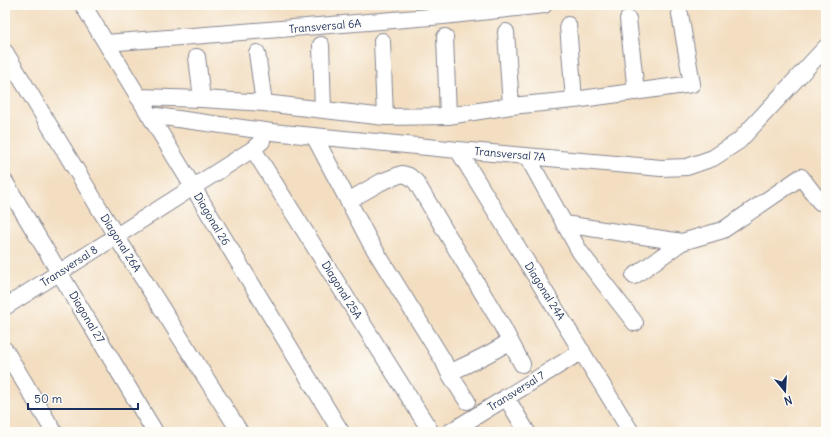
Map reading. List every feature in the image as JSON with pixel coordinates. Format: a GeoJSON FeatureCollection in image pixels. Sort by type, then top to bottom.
{"type":"FeatureCollection","features":[{"type":"Feature","properties":{"kind":"street","name":"Diagonal 26"},"geometry":{"type":"LineString","coordinates":[[83,5],[341,432]]}},
{"type":"Feature","properties":{"kind":"street","name":"Transversal 6A"},"geometry":{"type":"LineString","coordinates":[[106,44],[442,11],[544,5]]}},
{"type":"Feature","properties":{"kind":"street"},"geometry":{"type":"LineString","coordinates":[[138,97],[264,103],[384,117],[448,116],[511,106],[574,100],[692,84],[680,14]]}},
{"type":"Feature","properties":{"kind":"street"},"geometry":{"type":"LineString","coordinates":[[628,19],[636,92]]}},
{"type":"Feature","properties":{"kind":"street"},"geometry":{"type":"LineString","coordinates":[[568,25],[574,100]]}},
{"type":"Feature","properties":{"kind":"street"},"geometry":{"type":"LineString","coordinates":[[506,32],[511,106]]}},
{"type":"Feature","properties":{"kind":"street"},"geometry":{"type":"LineString","coordinates":[[445,38],[448,116]]}},
{"type":"Feature","properties":{"kind":"street"},"geometry":{"type":"LineString","coordinates":[[382,42],[384,117]]}},
{"type":"Feature","properties":{"kind":"street"},"geometry":{"type":"LineString","coordinates":[[321,45],[323,110]]}},
{"type":"Feature","properties":{"kind":"street","name":"Transversal 7A"},"geometry":{"type":"LineString","coordinates":[[149,115],[272,132],[458,150],[661,168],[687,167],[713,158],[739,140],[826,47]]}},
{"type":"Feature","properties":{"kind":"street","name":"Diagonal 26A"},"geometry":{"type":"LineString","coordinates":[[5,52],[116,236],[240,432]]}},
{"type":"Feature","properties":{"kind":"street"},"geometry":{"type":"LineString","coordinates":[[257,53],[264,103]]}},
{"type":"Feature","properties":{"kind":"street"},"geometry":{"type":"LineString","coordinates":[[197,57],[202,99]]}},
{"type":"Feature","properties":{"kind":"street","name":"Transversal 8"},"geometry":{"type":"LineString","coordinates":[[5,307],[254,149],[272,132]]}},
{"type":"Feature","properties":{"kind":"street"},"geometry":{"type":"LineString","coordinates":[[314,136],[370,242],[467,401]]}},
{"type":"Feature","properties":{"kind":"street","name":"Diagonal 25A"},"geometry":{"type":"LineString","coordinates":[[254,149],[431,432]]}},
{"type":"Feature","properties":{"kind":"street","name":"Diagonal 24A"},"geometry":{"type":"LineString","coordinates":[[458,150],[631,432]]}},
{"type":"Feature","properties":{"kind":"street"},"geometry":{"type":"LineString","coordinates":[[527,156],[580,252],[635,323]]}},
{"type":"Feature","properties":{"kind":"street"},"geometry":{"type":"LineString","coordinates":[[348,201],[381,182],[402,174],[409,176],[416,182],[501,324],[522,364]]}},
{"type":"Feature","properties":{"kind":"street"},"geometry":{"type":"LineString","coordinates":[[634,276],[682,242],[723,230],[801,178],[820,202]]}},
{"type":"Feature","properties":{"kind":"street","name":"Diagonal 27"},"geometry":{"type":"LineString","coordinates":[[5,182],[155,432]]}},
{"type":"Feature","properties":{"kind":"street"},"geometry":{"type":"LineString","coordinates":[[564,224],[682,242]]}},
{"type":"Feature","properties":{"kind":"street"},"geometry":{"type":"LineString","coordinates":[[449,373],[510,341]]}},
{"type":"Feature","properties":{"kind":"street"},"geometry":{"type":"LineString","coordinates":[[5,350],[54,432]]}},
{"type":"Feature","properties":{"kind":"street","name":"Transversal 7"},"geometry":{"type":"LineString","coordinates":[[450,432],[582,351]]}},
{"type":"Feature","properties":{"kind":"street"},"geometry":{"type":"LineString","coordinates":[[506,397],[527,432]]}}]}
